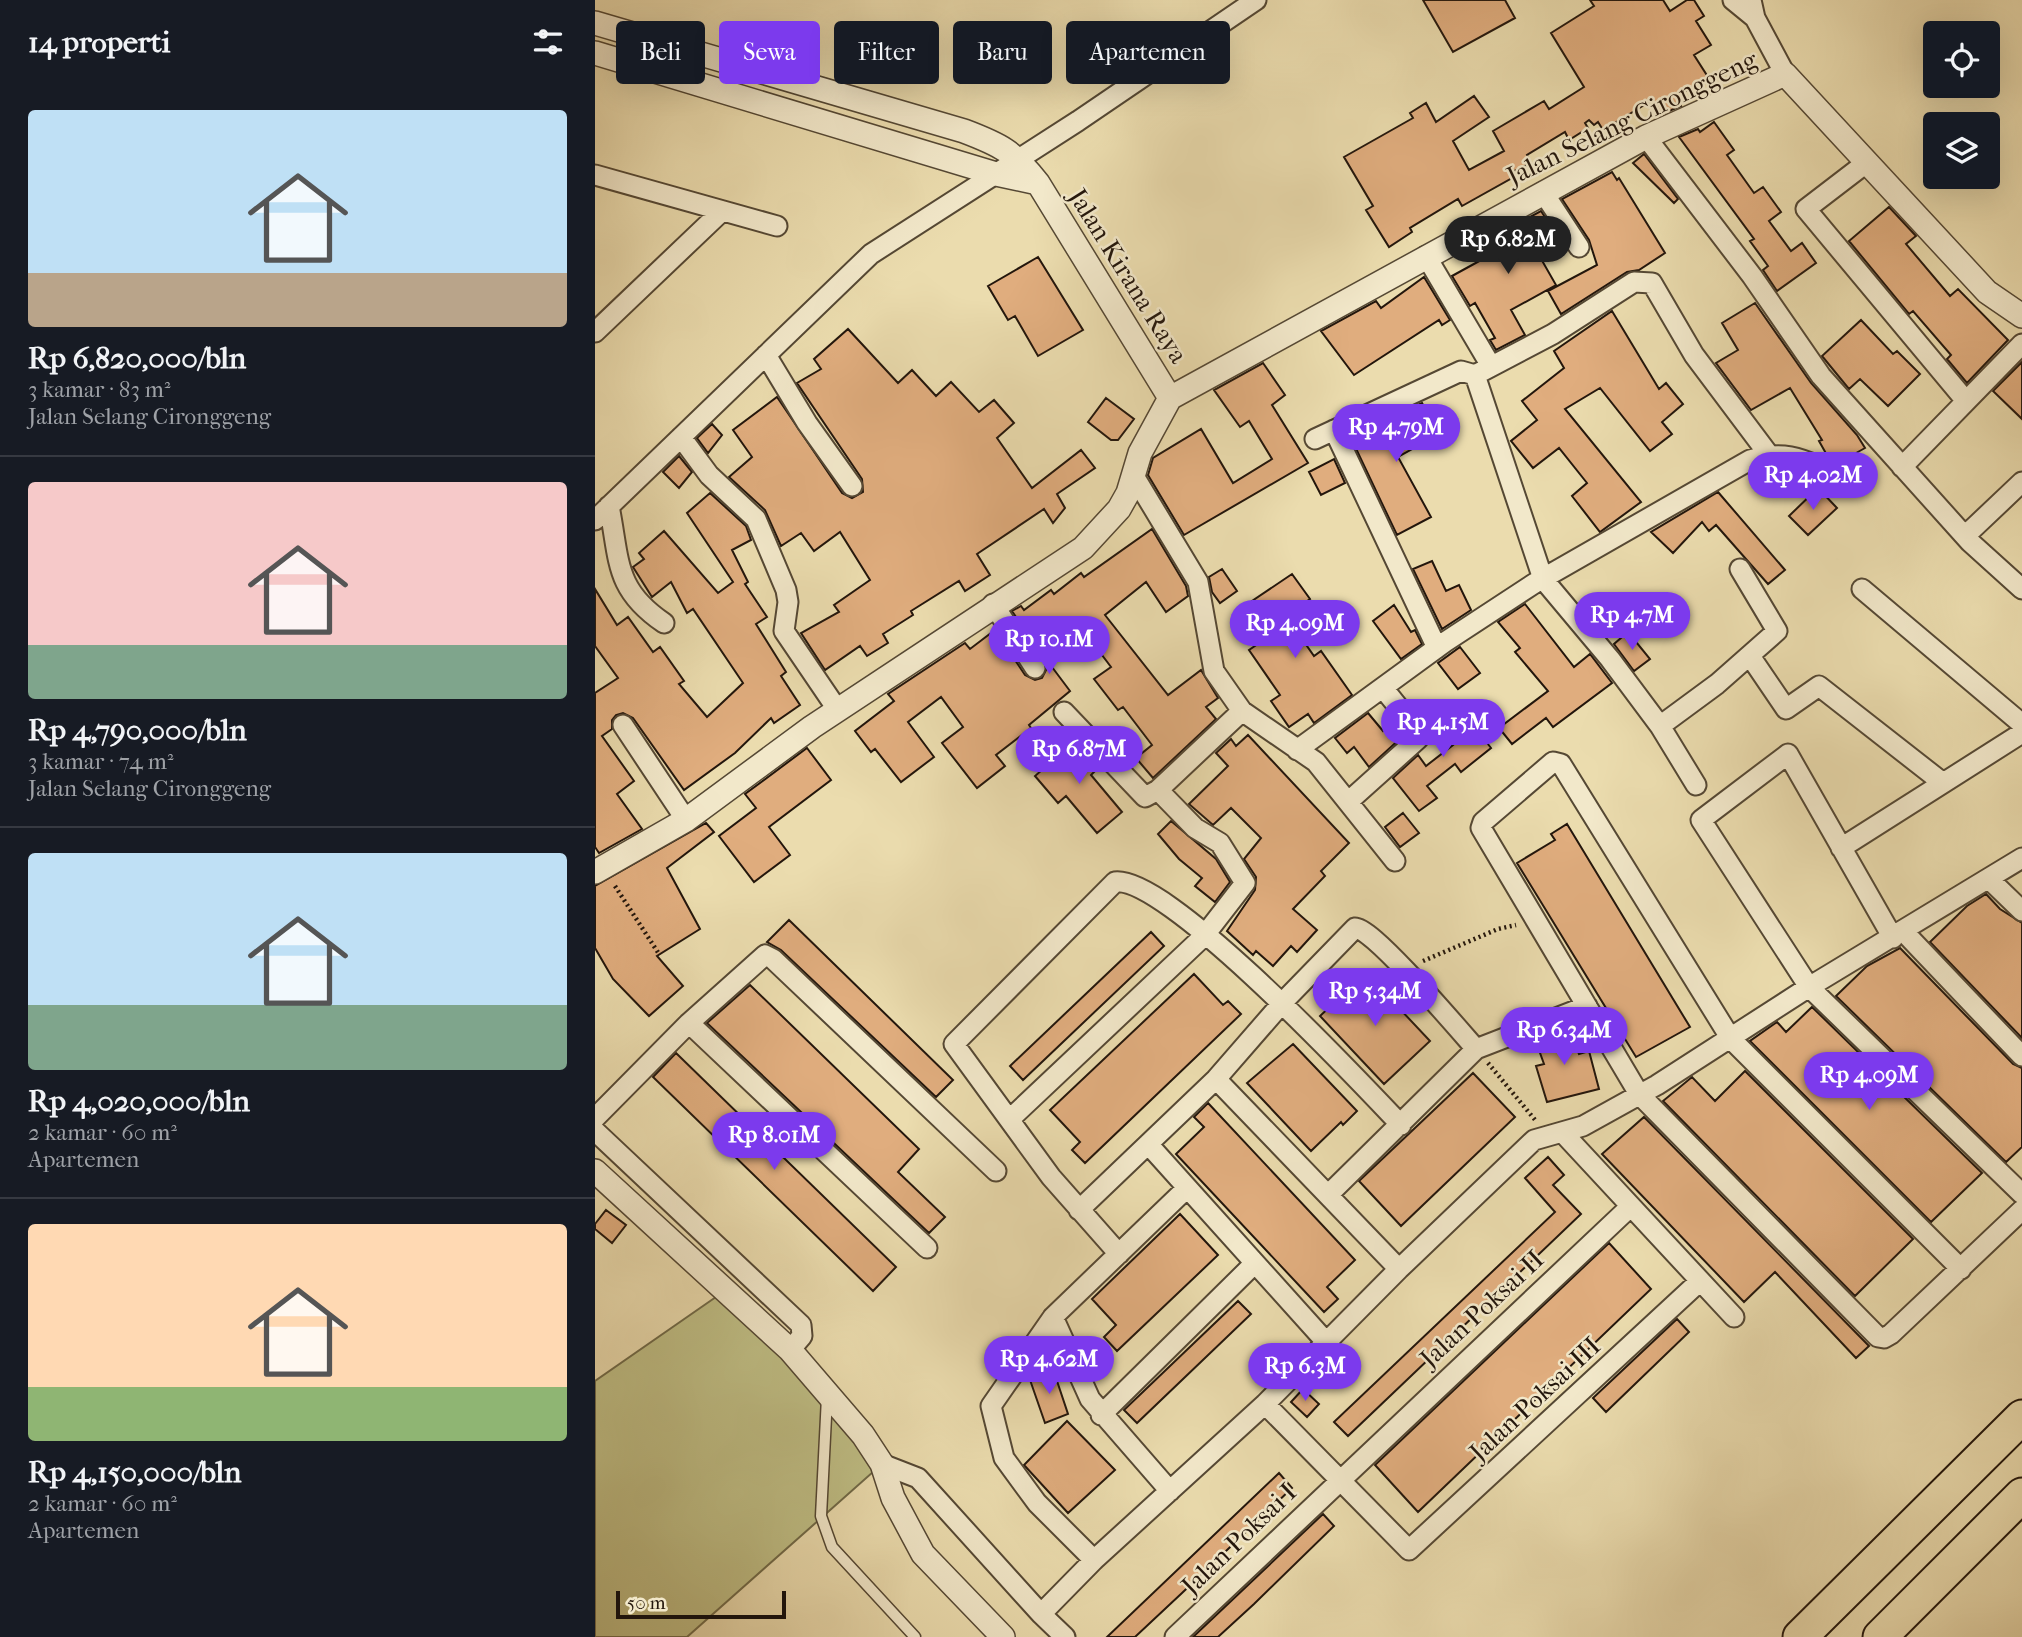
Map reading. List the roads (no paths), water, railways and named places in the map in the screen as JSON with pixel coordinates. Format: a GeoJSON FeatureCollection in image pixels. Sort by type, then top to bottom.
{"type":"FeatureCollection","features":[{"type":"Feature","properties":{"kind":"highway"},"geometry":{"type":"LineString","coordinates":[[1800,1637],[2022,1418]]}},
{"type":"Feature","properties":{"kind":"highway"},"geometry":{"type":"LineString","coordinates":[[1880,1637],[2022,1495]]}},
{"type":"Feature","properties":{"kind":"street"},"geometry":{"type":"LineString","coordinates":[[664,623],[645,610],[625,584],[602,513],[871,254],[1018,157],[1078,121],[1255,0]]}},
{"type":"Feature","properties":{"kind":"street"},"geometry":{"type":"LineString","coordinates":[[1733,0],[1753,9],[1784,74]]}},
{"type":"Feature","properties":{"kind":"street","name":"Jalan Kirana Raya"},"geometry":{"type":"LineString","coordinates":[[595,23],[964,131],[992,142],[1018,157],[1038,183],[1170,398]]}},
{"type":"Feature","properties":{"kind":"street","name":"Jalan Kirana Raya"},"geometry":{"type":"LineString","coordinates":[[595,53],[996,174],[1038,183]]}},
{"type":"Feature","properties":{"kind":"street","name":"Jalan Selang Cironggeng"},"geometry":{"type":"LineString","coordinates":[[1170,398],[1646,137],[1784,74],[1987,292],[2022,316]]}},
{"type":"Feature","properties":{"kind":"street"},"geometry":{"type":"LineString","coordinates":[[1646,137],[1752,276],[1821,376],[1965,536],[2022,589]]}},
{"type":"Feature","properties":{"kind":"street"},"geometry":{"type":"LineString","coordinates":[[1866,163],[1806,209],[1966,401]]}},
{"type":"Feature","properties":{"kind":"street"},"geometry":{"type":"LineString","coordinates":[[599,182],[777,226]]}},
{"type":"Feature","properties":{"kind":"street"},"geometry":{"type":"LineString","coordinates":[[1543,192],[1579,247]]}},
{"type":"Feature","properties":{"kind":"street"},"geometry":{"type":"LineString","coordinates":[[595,332],[722,211]]}},
{"type":"Feature","properties":{"kind":"street"},"geometry":{"type":"LineString","coordinates":[[1426,256],[1483,370],[1543,579],[1611,659],[1660,726],[1696,785]]}},
{"type":"Feature","properties":{"kind":"street"},"geometry":{"type":"LineString","coordinates":[[1315,439],[1461,371],[1483,370],[1553,334],[1634,282],[1652,284],[1694,355],[1769,455]]}},
{"type":"Feature","properties":{"kind":"street"},"geometry":{"type":"LineString","coordinates":[[1902,467],[2022,344]]}},
{"type":"Feature","properties":{"kind":"street"},"geometry":{"type":"LineString","coordinates":[[766,355],[807,423],[852,486]]}},
{"type":"Feature","properties":{"kind":"street"},"geometry":{"type":"LineString","coordinates":[[598,865],[686,820],[837,709],[993,604],[1083,548],[1119,509],[1140,453],[1170,398]]}},
{"type":"Feature","properties":{"kind":"street"},"geometry":{"type":"LineString","coordinates":[[1334,430],[1437,648]]}},
{"type":"Feature","properties":{"kind":"street"},"geometry":{"type":"LineString","coordinates":[[681,438],[709,475],[756,519],[786,590],[789,602],[785,631],[837,709]]}},
{"type":"Feature","properties":{"kind":"street"},"geometry":{"type":"LineString","coordinates":[[1297,750],[1437,648],[1543,579],[1750,460],[1788,454],[1841,476],[1864,481]]}},
{"type":"Feature","properties":{"kind":"street"},"geometry":{"type":"LineString","coordinates":[[1133,476],[1198,582],[1214,671],[1242,711],[1316,762],[1395,861]]}},
{"type":"Feature","properties":{"kind":"street"},"geometry":{"type":"LineString","coordinates":[[1965,536],[2022,482]]}},
{"type":"Feature","properties":{"kind":"street"},"geometry":{"type":"LineString","coordinates":[[1660,726],[1689,707],[1777,631],[1740,569]]}},
{"type":"Feature","properties":{"kind":"street"},"geometry":{"type":"LineString","coordinates":[[1862,589],[2022,724]]}},
{"type":"Feature","properties":{"kind":"street"},"geometry":{"type":"LineString","coordinates":[[993,604],[1035,668]]}},
{"type":"Feature","properties":{"kind":"street"},"geometry":{"type":"LineString","coordinates":[[1749,656],[1786,709],[1819,686],[1943,783]]}},
{"type":"Feature","properties":{"kind":"street"},"geometry":{"type":"LineString","coordinates":[[1349,801],[1418,738],[1416,729],[1383,688]]}},
{"type":"Feature","properties":{"kind":"street"},"geometry":{"type":"LineString","coordinates":[[1064,712],[1141,795],[1149,796],[1242,711]]}},
{"type":"Feature","properties":{"kind":"street"},"geometry":{"type":"LineString","coordinates":[[623,725],[686,820]]}},
{"type":"Feature","properties":{"kind":"street"},"geometry":{"type":"LineString","coordinates":[[1841,848],[2022,733]]}},
{"type":"Feature","properties":{"kind":"street"},"geometry":{"type":"LineString","coordinates":[[2022,1056],[1898,935],[1841,848],[1787,754],[1701,820],[1809,987],[2022,1194]]}},
{"type":"Feature","properties":{"kind":"street"},"geometry":{"type":"LineString","coordinates":[[1961,1269],[1731,1039],[1557,762],[1481,825],[1639,1094],[1878,1337],[1884,1338],[1891,1334],[1961,1269],[2022,1210]]}},
{"type":"Feature","properties":{"kind":"street"},"geometry":{"type":"LineString","coordinates":[[1010,1119],[1204,936],[1245,883],[1220,844],[1195,828],[1158,790]]}},
{"type":"Feature","properties":{"kind":"street"},"geometry":{"type":"LineString","coordinates":[[1041,1614],[1094,1560],[1265,1404],[1399,1269],[1534,1140],[1583,1126],[1639,1094],[2022,858]]}},
{"type":"Feature","properties":{"kind":"street"},"geometry":{"type":"LineString","coordinates":[[1989,878],[2022,911]]}},
{"type":"Feature","properties":{"kind":"street"},"geometry":{"type":"LineString","coordinates":[[1119,1254],[1051,1177],[954,1044],[1112,884],[1123,881],[1140,886],[1164,900],[1283,1002],[1401,1125]]}},
{"type":"Feature","properties":{"kind":"street"},"geometry":{"type":"LineString","coordinates":[[1079,1210],[1216,1079],[1283,1002],[1358,927],[1365,930],[1404,969],[1476,1049]]}},
{"type":"Feature","properties":{"kind":"street"},"geometry":{"type":"LineString","coordinates":[[595,1118],[689,1023],[760,957],[771,957],[996,1171]]}},
{"type":"Feature","properties":{"kind":"street"},"geometry":{"type":"LineString","coordinates":[[1328,1195],[1476,1049],[1587,1006]]}},
{"type":"Feature","properties":{"kind":"street"},"geometry":{"type":"LineString","coordinates":[[689,1023],[927,1248]]}},
{"type":"Feature","properties":{"kind":"street"},"geometry":{"type":"LineString","coordinates":[[1216,1079],[1399,1269]]}},
{"type":"Feature","properties":{"kind":"street"},"geometry":{"type":"LineString","coordinates":[[595,1131],[801,1325],[802,1336],[790,1350]]}},
{"type":"Feature","properties":{"kind":"street"},"geometry":{"type":"LineString","coordinates":[[1555,1134],[1630,1206],[1734,1317]]}},
{"type":"Feature","properties":{"kind":"street"},"geometry":{"type":"LineString","coordinates":[[1148,1144],[1327,1343]]}},
{"type":"Feature","properties":{"kind":"street"},"geometry":{"type":"LineString","coordinates":[[595,1171],[790,1350],[863,1435],[881,1464],[893,1498],[923,1554],[1003,1637]]}},
{"type":"Feature","properties":{"kind":"street"},"geometry":{"type":"LineString","coordinates":[[1094,1560],[1037,1503],[1004,1458],[990,1411],[994,1399],[1053,1317],[1187,1188]]}},
{"type":"Feature","properties":{"kind":"street","name":"Jalan Poksai II"},"geometry":{"type":"LineString","coordinates":[[1339,1478],[1630,1206]]}},
{"type":"Feature","properties":{"kind":"street"},"geometry":{"type":"LineString","coordinates":[[1101,1415],[1255,1263]]}},
{"type":"Feature","properties":{"kind":"street","name":"Jalan Poksai III"},"geometry":{"type":"LineString","coordinates":[[1339,1478],[1403,1548],[1414,1548],[1700,1281]]}},
{"type":"Feature","properties":{"kind":"street"},"geometry":{"type":"LineString","coordinates":[[1053,1317],[1090,1399],[1101,1415],[1170,1491]]}},
{"type":"Feature","properties":{"kind":"street"},"geometry":{"type":"LineString","coordinates":[[1265,1404],[1339,1478]]}},
{"type":"Feature","properties":{"kind":"street"},"geometry":{"type":"LineString","coordinates":[[881,1464],[918,1478],[1065,1637]]}},
{"type":"Feature","properties":{"kind":"street","name":"Jalan Poksai I"},"geometry":{"type":"LineString","coordinates":[[1175,1637],[1339,1478]]}},
{"type":"Feature","properties":{"kind":"lane"},"geometry":{"type":"LineString","coordinates":[[827,1393],[821,1516],[832,1547],[915,1637]]}}]}
